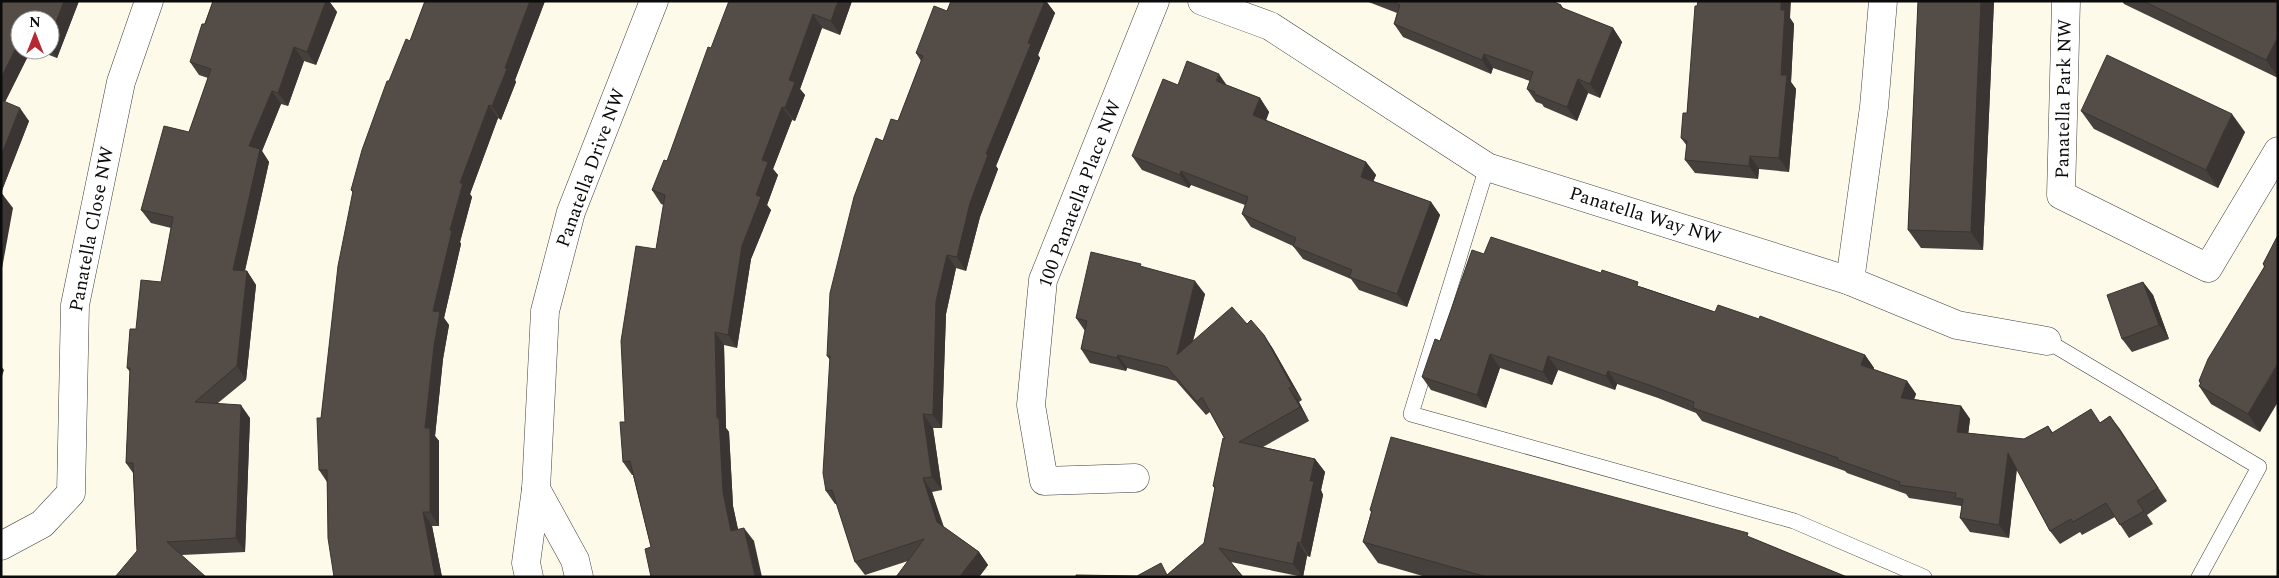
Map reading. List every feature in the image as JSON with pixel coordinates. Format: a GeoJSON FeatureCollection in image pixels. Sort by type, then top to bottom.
{"type":"FeatureCollection","features":[{"type":"Feature","properties":{"kind":"street","name":"Panatella Close NW"},"geometry":{"type":"LineString","coordinates":[[1,546],[42,524],[71,493],[75,305],[121,82],[149,1]]}},
{"type":"Feature","properties":{"kind":"street","name":"Panatella Drive NW"},"geometry":{"type":"LineString","coordinates":[[528,577],[526,563],[536,488],[545,311],[571,212],[654,1]]}},
{"type":"Feature","properties":{"kind":"street","name":"100 Panatella Place NW"},"geometry":{"type":"LineString","coordinates":[[1135,478],[1044,481],[1031,405],[1044,280],[1156,1]]}},
{"type":"Feature","properties":{"kind":"street","name":"Panatella Way NW"},"geometry":{"type":"LineString","coordinates":[[1202,1],[1270,26],[1487,167],[1850,281],[1957,325],[2048,341]]}},
{"type":"Feature","properties":{"kind":"street"},"geometry":{"type":"LineString","coordinates":[[1850,281],[1874,107],[1882,1]]}},
{"type":"Feature","properties":{"kind":"street","name":"Panatella Park NW"},"geometry":{"type":"LineString","coordinates":[[2066,1],[2061,195],[2208,268],[2278,151]]}},
{"type":"Feature","properties":{"kind":"street"},"geometry":{"type":"LineString","coordinates":[[536,488],[575,560],[579,577]]}},
{"type":"Feature","properties":{"kind":"lane"},"geometry":{"type":"LineString","coordinates":[[1487,167],[1411,414],[1794,521],[1924,577]]}},
{"type":"Feature","properties":{"kind":"lane"},"geometry":{"type":"LineString","coordinates":[[2048,341],[2259,467],[2199,577]]}},
{"type":"Feature","properties":{"kind":"building"},"geometry":{"type":"Polygon","coordinates":[[[1,1],[64,1],[60,12],[60,10],[10,10],[10,60],[1,78],[1,1]]]}},
{"type":"Feature","properties":{"kind":"building"},"geometry":{"type":"Polygon","coordinates":[[[213,1],[326,1],[307,52],[294,47],[278,93],[272,91],[249,146],[260,149],[233,270],[247,271],[237,366],[195,402],[241,405],[236,538],[167,542],[206,577],[115,577],[137,551],[133,463],[126,463],[130,368],[127,368],[130,329],[136,329],[141,280],[161,282],[173,217],[141,210],[164,126],[189,132],[211,69],[190,62],[202,24],[205,24],[213,1]]]}},
{"type":"Feature","properties":{"kind":"building"},"geometry":{"type":"Polygon","coordinates":[[[425,1],[530,1],[505,68],[507,69],[492,106],[489,105],[460,183],[463,183],[450,230],[452,231],[433,311],[440,312],[434,346],[425,428],[430,428],[430,512],[423,512],[435,577],[334,577],[328,538],[327,470],[319,470],[317,418],[321,418],[338,266],[353,191],[351,190],[362,150],[387,81],[389,81],[406,39],[410,41],[425,1]]]}},
{"type":"Feature","properties":{"kind":"building"},"geometry":{"type":"Polygon","coordinates":[[[729,1],[838,1],[831,21],[813,14],[789,80],[795,82],[785,108],[782,107],[762,160],[768,162],[756,195],[761,197],[742,246],[728,335],[715,332],[717,418],[719,418],[723,492],[731,531],[744,528],[755,577],[651,577],[645,549],[651,547],[630,461],[623,462],[620,422],[625,422],[621,341],[636,246],[656,249],[665,195],[652,190],[664,160],[667,161],[708,47],[711,48],[729,1]]]}},
{"type":"Feature","properties":{"kind":"building"},"geometry":{"type":"Polygon","coordinates":[[[951,1],[1045,1],[1028,43],[1031,44],[986,154],[988,155],[970,203],[957,257],[947,255],[936,301],[933,415],[923,414],[932,477],[923,478],[937,522],[979,552],[960,576],[977,577],[896,577],[924,539],[855,562],[832,490],[826,491],[823,473],[830,356],[827,356],[830,293],[854,197],[876,138],[883,141],[891,119],[898,121],[923,56],[916,53],[934,6],[947,11],[951,1]]]}},
{"type":"Feature","properties":{"kind":"building"},"geometry":{"type":"Polygon","coordinates":[[[1391,1],[1552,1],[1561,5],[1560,7],[1613,28],[1590,84],[1578,79],[1567,107],[1534,94],[1535,92],[1527,89],[1533,72],[1484,54],[1482,60],[1394,24],[1400,5],[1391,1]]]}},
{"type":"Feature","properties":{"kind":"building"},"geometry":{"type":"Polygon","coordinates":[[[1698,1],[1781,1],[1781,10],[1785,10],[1781,75],[1787,75],[1779,158],[1750,156],[1749,166],[1685,160],[1687,141],[1681,138],[1683,113],[1687,113],[1695,6],[1697,6],[1698,1]]]}},
{"type":"Feature","properties":{"kind":"building"},"geometry":{"type":"Polygon","coordinates":[[[1918,1],[1981,1],[1971,232],[1908,230],[1918,1]]]}},
{"type":"Feature","properties":{"kind":"building"},"geometry":{"type":"Polygon","coordinates":[[[2143,1],[2278,1],[2278,37],[2266,60],[2143,1]]]}},
{"type":"Feature","properties":{"kind":"building"},"geometry":{"type":"Polygon","coordinates":[[[2107,55],[2232,114],[2206,170],[2081,111],[2107,55]]]}},
{"type":"Feature","properties":{"kind":"building"},"geometry":{"type":"Polygon","coordinates":[[[1187,61],[1219,74],[1216,81],[1260,98],[1253,115],[1366,162],[1361,177],[1431,202],[1397,294],[1349,277],[1352,270],[1293,246],[1296,238],[1242,214],[1248,197],[1181,171],[1180,175],[1132,156],[1163,79],[1178,85],[1187,61]]]}},
{"type":"Feature","properties":{"kind":"building"},"geometry":{"type":"Polygon","coordinates":[[[1,100],[20,108],[1,156],[1,100]]]}},
{"type":"Feature","properties":{"kind":"building"},"geometry":{"type":"Polygon","coordinates":[[[2278,235],[2278,363],[2248,414],[2199,386],[2201,383],[2199,381],[2208,359],[2265,266],[2263,264],[2278,235]]]}},
{"type":"Feature","properties":{"kind":"building"},"geometry":{"type":"Polygon","coordinates":[[[1491,237],[1601,273],[1602,270],[1638,282],[1637,286],[1715,312],[1718,305],[1759,319],[1760,316],[1865,355],[1861,365],[1907,381],[1901,398],[1961,406],[1957,432],[2024,439],[2048,426],[2052,433],[2091,409],[2100,423],[2110,416],[2158,488],[2137,501],[2144,511],[2120,525],[2106,503],[2073,522],[2071,519],[2050,531],[2008,453],[1999,525],[1960,518],[1963,499],[1955,498],[1956,493],[1899,485],[1900,482],[1838,460],[1838,458],[1693,408],[1694,402],[1608,371],[1606,376],[1548,356],[1543,372],[1490,354],[1477,395],[1422,377],[1435,339],[1440,341],[1472,250],[1484,254],[1491,237]]]}},
{"type":"Feature","properties":{"kind":"building"},"geometry":{"type":"Polygon","coordinates":[[[1091,252],[1141,264],[1140,266],[1195,281],[1177,355],[1232,307],[1247,324],[1251,320],[1264,335],[1292,386],[1289,388],[1300,407],[1239,442],[1315,459],[1310,481],[1314,481],[1301,543],[1298,542],[1293,564],[1219,548],[1243,577],[1076,577],[1076,575],[1137,576],[1161,563],[1167,575],[1204,543],[1215,487],[1213,486],[1223,438],[1225,439],[1202,397],[1197,402],[1167,367],[1118,355],[1117,358],[1081,349],[1087,321],[1076,318],[1091,252]]]}},
{"type":"Feature","properties":{"kind":"building"},"geometry":{"type":"Polygon","coordinates":[[[2143,282],[2159,325],[2122,339],[2107,295],[2143,282]]]}},
{"type":"Feature","properties":{"kind":"building"},"geometry":{"type":"Polygon","coordinates":[[[1391,437],[1748,533],[1747,536],[1847,577],[1487,577],[1363,542],[1391,437]]]}}]}
